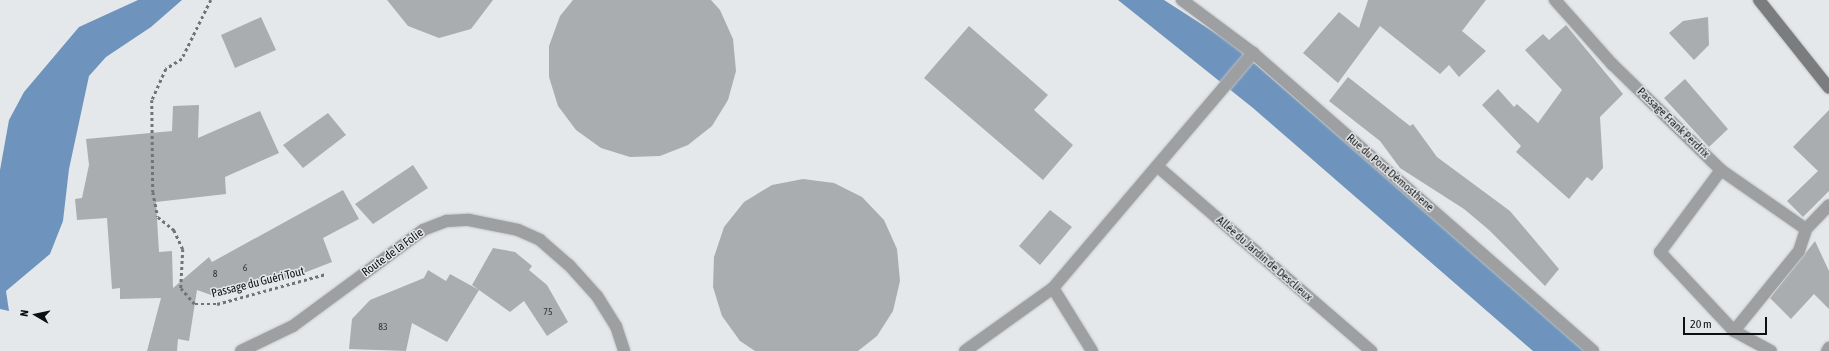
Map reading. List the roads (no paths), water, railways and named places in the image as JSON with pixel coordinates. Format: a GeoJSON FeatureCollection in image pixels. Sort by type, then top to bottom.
{"type":"FeatureCollection","features":[{"type":"Feature","properties":{"kind":"main road"},"geometry":{"type":"LineString","coordinates":[[1760,0],[1829,88]]}},
{"type":"Feature","properties":{"kind":"street","name":"Rue du Pont Démosthene"},"geometry":{"type":"LineString","coordinates":[[1182,0],[1253,53],[1593,351]]}},
{"type":"Feature","properties":{"kind":"street","name":"Passage Frank Perdrix"},"geometry":{"type":"LineString","coordinates":[[1555,0],[1612,64],[1721,170],[1806,229]]}},
{"type":"Feature","properties":{"kind":"street"},"geometry":{"type":"LineString","coordinates":[[965,351],[1053,288],[1253,53]]}},
{"type":"Feature","properties":{"kind":"street","name":"Allée du Jardin de Desclieux"},"geometry":{"type":"LineString","coordinates":[[1157,166],[1371,351]]}},
{"type":"Feature","properties":{"kind":"street"},"geometry":{"type":"LineString","coordinates":[[1721,170],[1660,252],[1734,331],[1771,351]]}},
{"type":"Feature","properties":{"kind":"street"},"geometry":{"type":"LineString","coordinates":[[1734,331],[1799,252],[1806,229],[1829,205]]}},
{"type":"Feature","properties":{"kind":"street","name":"Route de la Folie"},"geometry":{"type":"LineString","coordinates":[[241,351],[305,318],[423,230],[446,221],[469,220],[518,230],[540,240],[569,265],[597,296],[616,326],[624,351]]}},
{"type":"Feature","properties":{"kind":"street"},"geometry":{"type":"LineString","coordinates":[[1053,288],[1092,351]]}},
{"type":"Feature","properties":{"kind":"water"},"geometry":{"type":"Polygon","coordinates":[[[138,0],[182,0],[151,27],[106,57],[89,76],[69,169],[63,221],[50,254],[6,291],[9,311],[0,309],[0,170],[9,120],[24,92],[79,27],[138,0]]]}},
{"type":"Feature","properties":{"kind":"water"},"geometry":{"type":"Polygon","coordinates":[[[1118,0],[1164,0],[1231,43],[1587,351],[1533,351],[1253,108],[1118,0]]]}}]}
